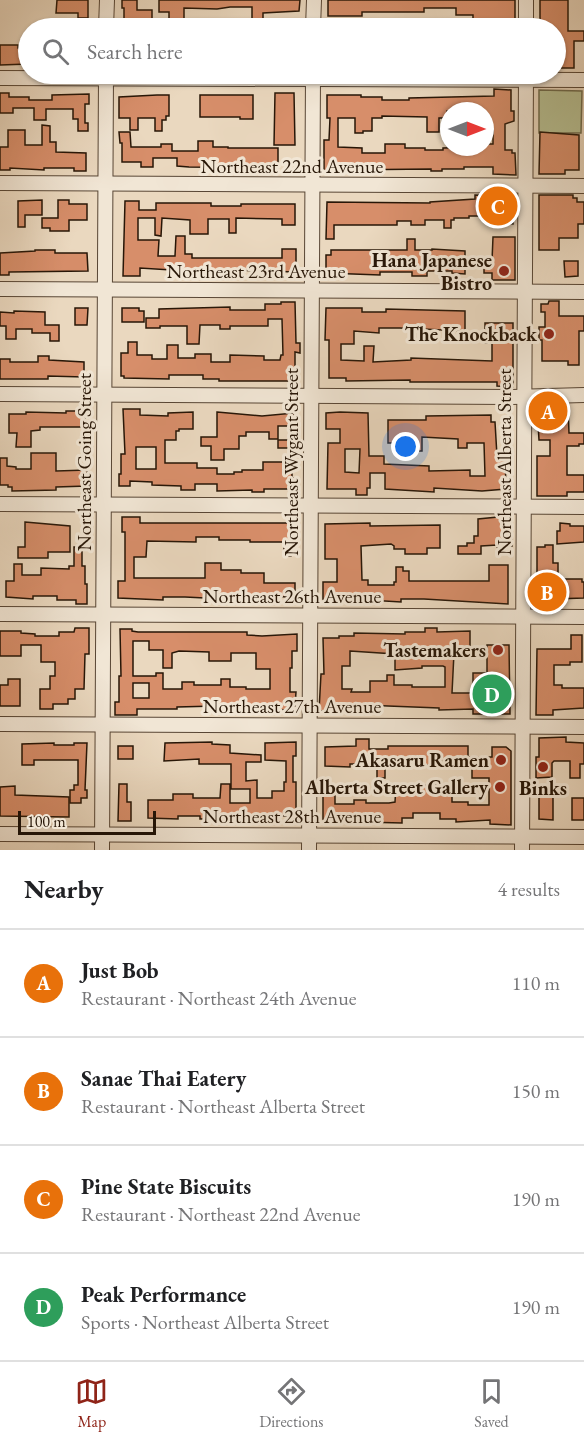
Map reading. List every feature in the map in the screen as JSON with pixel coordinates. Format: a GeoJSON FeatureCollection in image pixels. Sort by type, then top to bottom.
{"type":"FeatureCollection","features":[{"type":"Feature","properties":{"kind":"street"},"geometry":{"type":"LineString","coordinates":[[106,0],[106,18]]}},
{"type":"Feature","properties":{"kind":"street"},"geometry":{"type":"LineString","coordinates":[[314,0],[314,18]]}},
{"type":"Feature","properties":{"kind":"street"},"geometry":{"type":"LineString","coordinates":[[526,0],[526,18]]}},
{"type":"Feature","properties":{"kind":"street"},"geometry":{"type":"LineString","coordinates":[[0,78],[18,78]]}},
{"type":"Feature","properties":{"kind":"street"},"geometry":{"type":"LineString","coordinates":[[566,79],[584,80]]}},
{"type":"Feature","properties":{"kind":"street","name":"Northeast Going Street"},"geometry":{"type":"LineString","coordinates":[[102,850],[106,84]]}},
{"type":"Feature","properties":{"kind":"street","name":"Northeast Wygant Street"},"geometry":{"type":"LineString","coordinates":[[309,850],[313,84]]}},
{"type":"Feature","properties":{"kind":"street","name":"Northeast Alberta Street"},"geometry":{"type":"LineString","coordinates":[[522,843],[526,84]]}},
{"type":"Feature","properties":{"kind":"street","name":"Northeast 22nd Avenue"},"geometry":{"type":"LineString","coordinates":[[0,183],[584,186]]}},
{"type":"Feature","properties":{"kind":"street","name":"Northeast 23rd Avenue"},"geometry":{"type":"LineString","coordinates":[[0,289],[584,292]]}},
{"type":"Feature","properties":{"kind":"street"},"geometry":{"type":"LineString","coordinates":[[0,394],[584,395]]}},
{"type":"Feature","properties":{"kind":"street"},"geometry":{"type":"LineString","coordinates":[[0,504],[584,507]]}},
{"type":"Feature","properties":{"kind":"street","name":"Northeast 26th Avenue"},"geometry":{"type":"LineString","coordinates":[[0,614],[584,617]]}},
{"type":"Feature","properties":{"kind":"street","name":"Northeast 27th Avenue"},"geometry":{"type":"LineString","coordinates":[[0,724],[584,727]]}},
{"type":"Feature","properties":{"kind":"street","name":"Northeast 28th Avenue"},"geometry":{"type":"LineString","coordinates":[[0,834],[309,836],[522,843],[584,837]]}},
{"type":"Feature","properties":{"kind":"green space"},"geometry":{"type":"Polygon","coordinates":[[[539,90],[582,91],[581,133],[539,133],[539,90]]]}},
{"type":"Feature","properties":{"kind":"building"},"geometry":{"type":"Polygon","coordinates":[[[57,0],[88,0],[88,18],[78,18],[78,13],[56,13],[57,0]]]}},
{"type":"Feature","properties":{"kind":"building"},"geometry":{"type":"Polygon","coordinates":[[[122,0],[137,0],[137,10],[152,10],[152,18],[124,18],[124,8],[122,8],[122,0]]]}},
{"type":"Feature","properties":{"kind":"building"},"geometry":{"type":"Polygon","coordinates":[[[159,0],[300,0],[299,11],[263,13],[263,18],[252,18],[252,7],[184,8],[184,18],[169,18],[169,12],[159,12],[159,0]]]}},
{"type":"Feature","properties":{"kind":"building"},"geometry":{"type":"Polygon","coordinates":[[[328,0],[515,0],[515,18],[473,18],[473,15],[456,15],[456,8],[424,8],[424,12],[362,12],[362,16],[328,16],[328,0]]]}},
{"type":"Feature","properties":{"kind":"building"},"geometry":{"type":"Polygon","coordinates":[[[540,0],[568,0],[568,31],[584,31],[584,41],[574,41],[574,68],[566,68],[566,18],[540,18],[540,0]]]}},
{"type":"Feature","properties":{"kind":"building"},"geometry":{"type":"Polygon","coordinates":[[[0,45],[18,45],[18,64],[0,65],[0,45]]]}},
{"type":"Feature","properties":{"kind":"building"},"geometry":{"type":"Polygon","coordinates":[[[494,89],[511,90],[511,111],[514,111],[514,121],[505,124],[505,150],[512,150],[512,153],[515,153],[516,175],[493,174],[493,167],[464,167],[464,169],[442,169],[442,171],[431,171],[431,169],[338,170],[338,173],[324,173],[324,140],[329,140],[330,118],[327,118],[327,95],[361,95],[361,97],[382,97],[382,100],[409,100],[409,98],[494,96],[494,89]],[[440,102],[439,132],[427,132],[427,117],[382,116],[382,118],[372,118],[372,131],[363,131],[363,133],[355,133],[355,118],[338,118],[338,147],[362,148],[362,153],[385,153],[385,144],[405,144],[405,148],[425,148],[425,150],[440,150],[440,156],[494,156],[494,102],[440,102]]]}},
{"type":"Feature","properties":{"kind":"building"},"geometry":{"type":"Polygon","coordinates":[[[0,93],[9,93],[9,97],[29,97],[29,100],[52,100],[52,95],[89,94],[89,104],[85,104],[85,123],[88,123],[88,131],[78,131],[78,119],[73,119],[73,109],[46,109],[46,120],[34,120],[34,108],[13,108],[13,113],[0,113],[0,93]]]}},
{"type":"Feature","properties":{"kind":"building"},"geometry":{"type":"Polygon","coordinates":[[[275,93],[294,93],[295,145],[274,145],[275,93]]]}},
{"type":"Feature","properties":{"kind":"building"},"geometry":{"type":"Polygon","coordinates":[[[169,95],[169,116],[166,116],[166,120],[162,120],[162,131],[155,131],[155,118],[138,118],[138,130],[130,130],[130,118],[119,118],[119,97],[169,95]]]}},
{"type":"Feature","properties":{"kind":"building"},"geometry":{"type":"Polygon","coordinates":[[[200,95],[253,95],[253,119],[200,117],[200,95]]]}},
{"type":"Feature","properties":{"kind":"building"},"geometry":{"type":"Polygon","coordinates":[[[42,125],[50,126],[50,142],[56,142],[56,152],[86,153],[86,171],[74,171],[74,168],[0,170],[0,147],[8,147],[8,130],[25,130],[25,145],[42,145],[42,125]]]}},
{"type":"Feature","properties":{"kind":"building"},"geometry":{"type":"Polygon","coordinates":[[[119,132],[130,132],[131,147],[161,147],[161,144],[172,144],[172,151],[198,151],[198,141],[213,141],[213,147],[278,148],[278,168],[177,166],[177,158],[153,158],[153,167],[141,167],[141,162],[122,162],[122,143],[120,143],[119,132]]]}},
{"type":"Feature","properties":{"kind":"building"},"geometry":{"type":"Polygon","coordinates":[[[540,132],[579,135],[579,170],[565,170],[565,174],[539,174],[540,132]]]}},
{"type":"Feature","properties":{"kind":"building"},"geometry":{"type":"Polygon","coordinates":[[[475,195],[513,196],[513,224],[502,223],[502,216],[469,216],[469,218],[451,220],[451,228],[444,228],[444,220],[425,220],[425,225],[411,225],[411,221],[397,221],[397,225],[334,225],[334,239],[326,239],[327,202],[430,203],[475,199],[475,195]]]}},
{"type":"Feature","properties":{"kind":"building"},"geometry":{"type":"Polygon","coordinates":[[[539,195],[573,195],[573,198],[577,198],[577,202],[584,202],[584,224],[578,224],[578,238],[559,238],[559,250],[539,250],[539,195]]]}},
{"type":"Feature","properties":{"kind":"building"},"geometry":{"type":"Polygon","coordinates":[[[42,200],[42,215],[25,215],[25,227],[18,227],[18,201],[42,200]]]}},
{"type":"Feature","properties":{"kind":"building"},"geometry":{"type":"Polygon","coordinates":[[[58,200],[69,200],[69,204],[87,204],[87,220],[69,220],[69,231],[50,231],[50,228],[42,228],[42,218],[58,218],[58,200]]]}},
{"type":"Feature","properties":{"kind":"building"},"geometry":{"type":"Polygon","coordinates":[[[125,201],[139,201],[139,210],[156,210],[156,203],[211,203],[211,206],[295,204],[295,225],[282,225],[282,219],[236,218],[236,233],[229,233],[229,219],[208,219],[208,234],[190,234],[190,220],[162,218],[161,236],[155,235],[155,218],[138,218],[138,240],[159,240],[158,256],[175,256],[176,236],[185,236],[185,254],[192,254],[192,258],[282,258],[282,249],[296,249],[296,272],[226,270],[226,273],[219,273],[140,268],[140,276],[123,276],[125,201]]]}},
{"type":"Feature","properties":{"kind":"building"},"geometry":{"type":"Polygon","coordinates":[[[493,237],[515,237],[515,280],[492,280],[492,273],[484,273],[484,266],[489,266],[489,261],[492,261],[493,237]]]}},
{"type":"Feature","properties":{"kind":"building"},"geometry":{"type":"Polygon","coordinates":[[[407,239],[415,239],[415,250],[465,251],[465,274],[452,273],[452,271],[427,271],[427,276],[412,276],[412,272],[380,272],[380,275],[326,273],[326,255],[331,255],[331,250],[407,250],[407,239]]]}},
{"type":"Feature","properties":{"kind":"building"},"geometry":{"type":"Polygon","coordinates":[[[55,250],[55,253],[87,253],[88,271],[9,272],[9,275],[0,275],[0,253],[55,250]]]}},
{"type":"Feature","properties":{"kind":"building"},"geometry":{"type":"Polygon","coordinates":[[[564,261],[578,261],[578,276],[565,277],[564,261]]]}},
{"type":"Feature","properties":{"kind":"building"},"geometry":{"type":"Polygon","coordinates":[[[549,301],[559,301],[559,316],[584,316],[584,331],[579,331],[579,365],[568,365],[568,361],[542,361],[542,340],[539,340],[539,327],[545,327],[545,312],[541,312],[541,304],[548,304],[549,301]]]}},
{"type":"Feature","properties":{"kind":"building"},"geometry":{"type":"Polygon","coordinates":[[[281,302],[295,302],[296,343],[300,343],[300,353],[295,352],[295,381],[219,381],[219,379],[203,379],[203,375],[169,375],[169,379],[124,378],[121,376],[121,353],[128,353],[128,342],[137,342],[137,355],[152,355],[152,359],[167,359],[167,345],[178,345],[178,358],[195,358],[195,354],[211,354],[211,362],[230,362],[230,355],[264,356],[264,360],[280,360],[283,355],[282,319],[268,319],[268,326],[230,326],[230,329],[220,329],[220,325],[200,325],[199,344],[187,344],[187,326],[146,328],[146,318],[159,318],[159,309],[230,307],[230,310],[265,310],[265,304],[281,304],[281,302]]]}},
{"type":"Feature","properties":{"kind":"building"},"geometry":{"type":"Polygon","coordinates":[[[75,308],[88,308],[87,325],[75,325],[75,308]]]}},
{"type":"Feature","properties":{"kind":"building"},"geometry":{"type":"Polygon","coordinates":[[[122,308],[139,308],[139,311],[144,311],[144,322],[122,322],[122,308]]]}},
{"type":"Feature","properties":{"kind":"building"},"geometry":{"type":"Polygon","coordinates":[[[326,308],[362,308],[362,312],[386,312],[386,309],[465,311],[465,331],[379,328],[379,333],[354,331],[354,344],[341,344],[341,360],[364,361],[364,346],[374,346],[373,362],[411,360],[411,358],[492,361],[492,343],[485,343],[485,323],[513,323],[513,387],[497,386],[497,382],[346,381],[346,378],[329,378],[329,340],[325,340],[326,308]]]}},
{"type":"Feature","properties":{"kind":"building"},"geometry":{"type":"Polygon","coordinates":[[[14,311],[45,312],[45,325],[59,325],[59,341],[50,341],[50,333],[32,333],[32,329],[16,329],[16,339],[6,339],[6,326],[0,326],[0,312],[14,313],[14,311]]]}},
{"type":"Feature","properties":{"kind":"building"},"geometry":{"type":"Polygon","coordinates":[[[38,356],[49,356],[49,360],[84,362],[84,377],[48,376],[48,379],[0,379],[0,359],[10,359],[10,362],[38,362],[38,356]]]}},
{"type":"Feature","properties":{"kind":"building"},"geometry":{"type":"Polygon","coordinates":[[[537,406],[568,406],[569,433],[584,433],[584,444],[567,446],[567,475],[584,475],[584,492],[567,492],[567,496],[537,496],[537,456],[550,456],[550,440],[539,440],[537,406]]]}},
{"type":"Feature","properties":{"kind":"building"},"geometry":{"type":"Polygon","coordinates":[[[123,409],[140,409],[140,415],[168,416],[168,413],[193,412],[193,429],[179,429],[176,431],[176,440],[165,440],[165,463],[197,463],[197,468],[217,468],[217,474],[234,474],[242,470],[263,470],[263,462],[283,462],[283,473],[292,473],[292,478],[297,478],[297,489],[264,489],[264,492],[217,491],[217,484],[195,484],[195,490],[181,490],[181,486],[152,485],[152,482],[130,481],[130,486],[119,486],[121,454],[125,454],[123,409]],[[136,447],[136,469],[156,469],[156,447],[136,447]]]}},
{"type":"Feature","properties":{"kind":"building"},"geometry":{"type":"Polygon","coordinates":[[[66,411],[84,411],[86,427],[40,427],[40,430],[31,431],[31,447],[16,447],[17,433],[9,433],[9,414],[66,413],[66,411]]]}},
{"type":"Feature","properties":{"kind":"building"},"geometry":{"type":"Polygon","coordinates":[[[217,412],[262,416],[294,413],[294,426],[278,426],[278,439],[269,439],[269,432],[246,432],[246,436],[239,436],[239,449],[224,449],[224,460],[211,460],[211,446],[201,446],[201,437],[217,437],[217,412]]]}},
{"type":"Feature","properties":{"kind":"building"},"geometry":{"type":"Polygon","coordinates":[[[326,413],[368,413],[369,456],[384,456],[384,464],[429,466],[429,471],[470,470],[470,476],[485,476],[484,443],[467,443],[467,448],[458,448],[458,439],[422,437],[422,451],[415,451],[415,447],[400,447],[400,443],[388,443],[388,420],[426,420],[426,416],[491,415],[491,422],[495,422],[497,456],[505,456],[506,489],[482,491],[434,488],[434,492],[385,489],[385,473],[370,473],[370,488],[367,488],[367,495],[356,495],[356,489],[327,489],[328,443],[340,443],[340,429],[326,429],[326,413]],[[345,449],[345,472],[359,473],[360,449],[345,449]]]}},
{"type":"Feature","properties":{"kind":"building"},"geometry":{"type":"Polygon","coordinates":[[[278,440],[295,440],[295,448],[278,448],[278,440]]]}},
{"type":"Feature","properties":{"kind":"building"},"geometry":{"type":"Polygon","coordinates":[[[31,453],[56,453],[56,471],[87,470],[87,486],[56,487],[56,490],[12,491],[12,487],[8,485],[0,485],[0,458],[7,458],[7,466],[16,467],[16,469],[31,469],[31,453]]]}},
{"type":"Feature","properties":{"kind":"building"},"geometry":{"type":"Polygon","coordinates":[[[122,517],[140,517],[140,523],[295,523],[295,541],[292,541],[291,556],[284,556],[284,542],[219,540],[219,537],[196,537],[196,542],[147,541],[146,557],[134,557],[134,578],[205,578],[205,563],[221,563],[221,570],[264,573],[264,583],[295,583],[295,597],[245,596],[245,600],[185,597],[163,597],[163,600],[118,598],[118,581],[125,581],[125,532],[122,532],[122,517]]]}},
{"type":"Feature","properties":{"kind":"building"},"geometry":{"type":"Polygon","coordinates":[[[512,517],[512,546],[508,548],[497,547],[497,545],[481,546],[481,554],[458,554],[458,546],[474,543],[474,536],[478,536],[478,519],[512,517]]]}},
{"type":"Feature","properties":{"kind":"building"},"geometry":{"type":"Polygon","coordinates":[[[25,522],[70,526],[70,552],[48,552],[48,558],[18,558],[18,547],[25,547],[25,522]]]}},
{"type":"Feature","properties":{"kind":"building"},"geometry":{"type":"Polygon","coordinates":[[[370,523],[370,526],[440,525],[440,548],[427,548],[427,554],[405,554],[405,549],[394,549],[391,544],[361,546],[362,580],[368,580],[368,585],[394,585],[396,567],[403,567],[403,571],[409,571],[409,581],[489,581],[489,565],[508,565],[508,604],[424,599],[401,599],[401,602],[368,600],[368,603],[323,602],[323,582],[337,582],[337,559],[325,559],[325,524],[370,523]]]}},
{"type":"Feature","properties":{"kind":"building"},"geometry":{"type":"Polygon","coordinates":[[[560,523],[584,526],[584,542],[557,544],[557,531],[560,531],[560,523]]]}},
{"type":"Feature","properties":{"kind":"building"},"geometry":{"type":"Polygon","coordinates":[[[545,545],[553,545],[553,563],[558,563],[558,579],[582,579],[584,598],[554,599],[554,605],[537,605],[537,547],[545,547],[545,545]]]}},
{"type":"Feature","properties":{"kind":"building"},"geometry":{"type":"Polygon","coordinates":[[[74,547],[82,547],[87,604],[76,604],[76,600],[57,600],[57,596],[33,596],[33,599],[6,597],[6,581],[14,581],[14,564],[22,564],[22,575],[41,575],[41,568],[69,569],[69,566],[74,566],[74,547]]]}},
{"type":"Feature","properties":{"kind":"building"},"geometry":{"type":"Polygon","coordinates":[[[75,628],[89,628],[89,654],[85,654],[84,689],[75,689],[75,699],[68,699],[68,704],[53,704],[53,709],[40,709],[40,689],[50,689],[50,676],[55,676],[55,662],[41,662],[41,645],[21,645],[21,656],[0,656],[0,631],[21,631],[21,633],[35,634],[35,636],[59,636],[59,632],[74,632],[75,628]]]}},
{"type":"Feature","properties":{"kind":"building"},"geometry":{"type":"Polygon","coordinates":[[[425,628],[437,628],[437,632],[470,631],[470,653],[454,653],[452,693],[473,693],[473,673],[487,673],[487,645],[509,645],[510,714],[473,714],[473,709],[439,710],[439,708],[368,705],[368,710],[319,711],[321,674],[324,674],[323,638],[354,636],[354,633],[425,632],[425,628]],[[350,651],[350,666],[342,666],[342,689],[352,689],[351,692],[370,692],[370,681],[387,681],[387,675],[394,675],[394,685],[445,687],[445,667],[422,666],[422,668],[395,670],[395,654],[350,651]]]}},
{"type":"Feature","properties":{"kind":"building"},"geometry":{"type":"Polygon","coordinates":[[[120,629],[132,629],[138,632],[247,632],[247,635],[262,636],[297,634],[297,651],[292,651],[292,668],[290,668],[290,692],[296,692],[295,706],[291,706],[291,710],[216,709],[216,706],[177,707],[177,709],[137,709],[137,715],[115,715],[115,702],[119,702],[119,676],[121,676],[120,629]],[[133,641],[133,676],[156,676],[156,673],[163,673],[163,689],[182,689],[182,682],[194,682],[194,685],[221,685],[221,679],[230,679],[230,687],[270,689],[270,669],[256,669],[256,653],[231,653],[231,661],[209,661],[209,652],[179,651],[172,653],[172,668],[163,668],[163,650],[149,650],[149,641],[133,641]],[[133,683],[133,698],[149,698],[149,683],[133,683]]]}},
{"type":"Feature","properties":{"kind":"building"},"geometry":{"type":"Polygon","coordinates":[[[571,635],[582,635],[582,662],[554,665],[554,685],[562,685],[562,688],[584,688],[584,708],[553,710],[553,715],[536,715],[537,649],[571,649],[571,635]]]}},
{"type":"Feature","properties":{"kind":"building"},"geometry":{"type":"Polygon","coordinates":[[[8,679],[20,679],[20,706],[0,706],[0,685],[8,685],[8,679]]]}},
{"type":"Feature","properties":{"kind":"building"},"geometry":{"type":"Polygon","coordinates":[[[566,737],[566,742],[584,743],[584,764],[580,764],[580,778],[570,778],[570,761],[554,761],[552,777],[536,778],[539,738],[566,737]]]}},
{"type":"Feature","properties":{"kind":"building"},"geometry":{"type":"Polygon","coordinates":[[[356,739],[369,739],[369,749],[388,749],[388,746],[468,746],[468,757],[492,757],[492,747],[506,747],[511,751],[511,825],[490,824],[490,820],[456,822],[456,819],[440,819],[440,813],[413,813],[413,818],[402,818],[402,823],[323,821],[323,793],[335,793],[335,804],[354,804],[354,800],[366,800],[366,803],[389,803],[395,802],[396,786],[436,785],[436,795],[452,795],[452,802],[489,805],[489,778],[472,778],[472,767],[456,767],[456,761],[435,761],[435,765],[385,765],[385,778],[377,778],[377,764],[350,764],[350,767],[325,766],[325,747],[356,746],[356,739]]]}},
{"type":"Feature","properties":{"kind":"building"},"geometry":{"type":"Polygon","coordinates":[[[212,742],[212,744],[230,745],[230,753],[261,755],[261,762],[246,762],[246,781],[257,780],[257,798],[272,798],[272,791],[284,791],[286,761],[265,760],[265,743],[296,742],[296,756],[293,756],[293,782],[296,782],[296,816],[226,815],[226,818],[200,819],[200,816],[178,816],[178,819],[148,818],[148,800],[173,800],[173,794],[193,794],[193,798],[220,798],[221,784],[230,784],[230,803],[250,803],[250,789],[231,789],[231,764],[199,764],[199,759],[164,761],[165,743],[212,742]]]}},
{"type":"Feature","properties":{"kind":"building"},"geometry":{"type":"Polygon","coordinates":[[[54,743],[54,745],[74,745],[74,743],[87,743],[85,790],[87,790],[87,798],[81,798],[81,803],[70,803],[70,790],[74,790],[74,785],[78,785],[78,760],[34,760],[34,765],[22,765],[22,744],[54,743]]]}},
{"type":"Feature","properties":{"kind":"building"},"geometry":{"type":"Polygon","coordinates":[[[118,746],[133,746],[133,759],[118,759],[118,746]]]}},
{"type":"Feature","properties":{"kind":"building"},"geometry":{"type":"Polygon","coordinates":[[[119,784],[127,784],[127,802],[131,802],[131,821],[118,821],[119,784]]]}},
{"type":"Feature","properties":{"kind":"building"},"geometry":{"type":"Polygon","coordinates":[[[15,786],[15,795],[69,797],[69,817],[0,816],[0,787],[15,786]]]}},
{"type":"Feature","properties":{"kind":"building"},"geometry":{"type":"Polygon","coordinates":[[[539,794],[553,795],[553,820],[539,819],[539,794]]]}},
{"type":"Feature","properties":{"kind":"building"},"geometry":{"type":"Polygon","coordinates":[[[572,798],[584,798],[584,820],[572,820],[572,798]]]}},
{"type":"Feature","properties":{"kind":"place","name":"Pine State Biscuits"},"geometry":{"type":"Point","coordinates":[498,206]}},
{"type":"Feature","properties":{"kind":"place","name":"Hana Japanese Bistro"},"geometry":{"type":"Point","coordinates":[504,271]}},
{"type":"Feature","properties":{"kind":"place","name":"The Knockback"},"geometry":{"type":"Point","coordinates":[549,334]}},
{"type":"Feature","properties":{"kind":"place","name":"Just Bob"},"geometry":{"type":"Point","coordinates":[548,411]}},
{"type":"Feature","properties":{"kind":"place","name":"Sanae Thai Eatery"},"geometry":{"type":"Point","coordinates":[547,592]}},
{"type":"Feature","properties":{"kind":"place","name":"Tastemakers"},"geometry":{"type":"Point","coordinates":[498,650]}},
{"type":"Feature","properties":{"kind":"place","name":"Peak Performance"},"geometry":{"type":"Point","coordinates":[492,694]}},
{"type":"Feature","properties":{"kind":"place","name":"Akasaru Ramen"},"geometry":{"type":"Point","coordinates":[501,760]}},
{"type":"Feature","properties":{"kind":"place","name":"Binks"},"geometry":{"type":"Point","coordinates":[543,767]}},
{"type":"Feature","properties":{"kind":"place","name":"Alberta Street Gallery"},"geometry":{"type":"Point","coordinates":[500,787]}}]}
